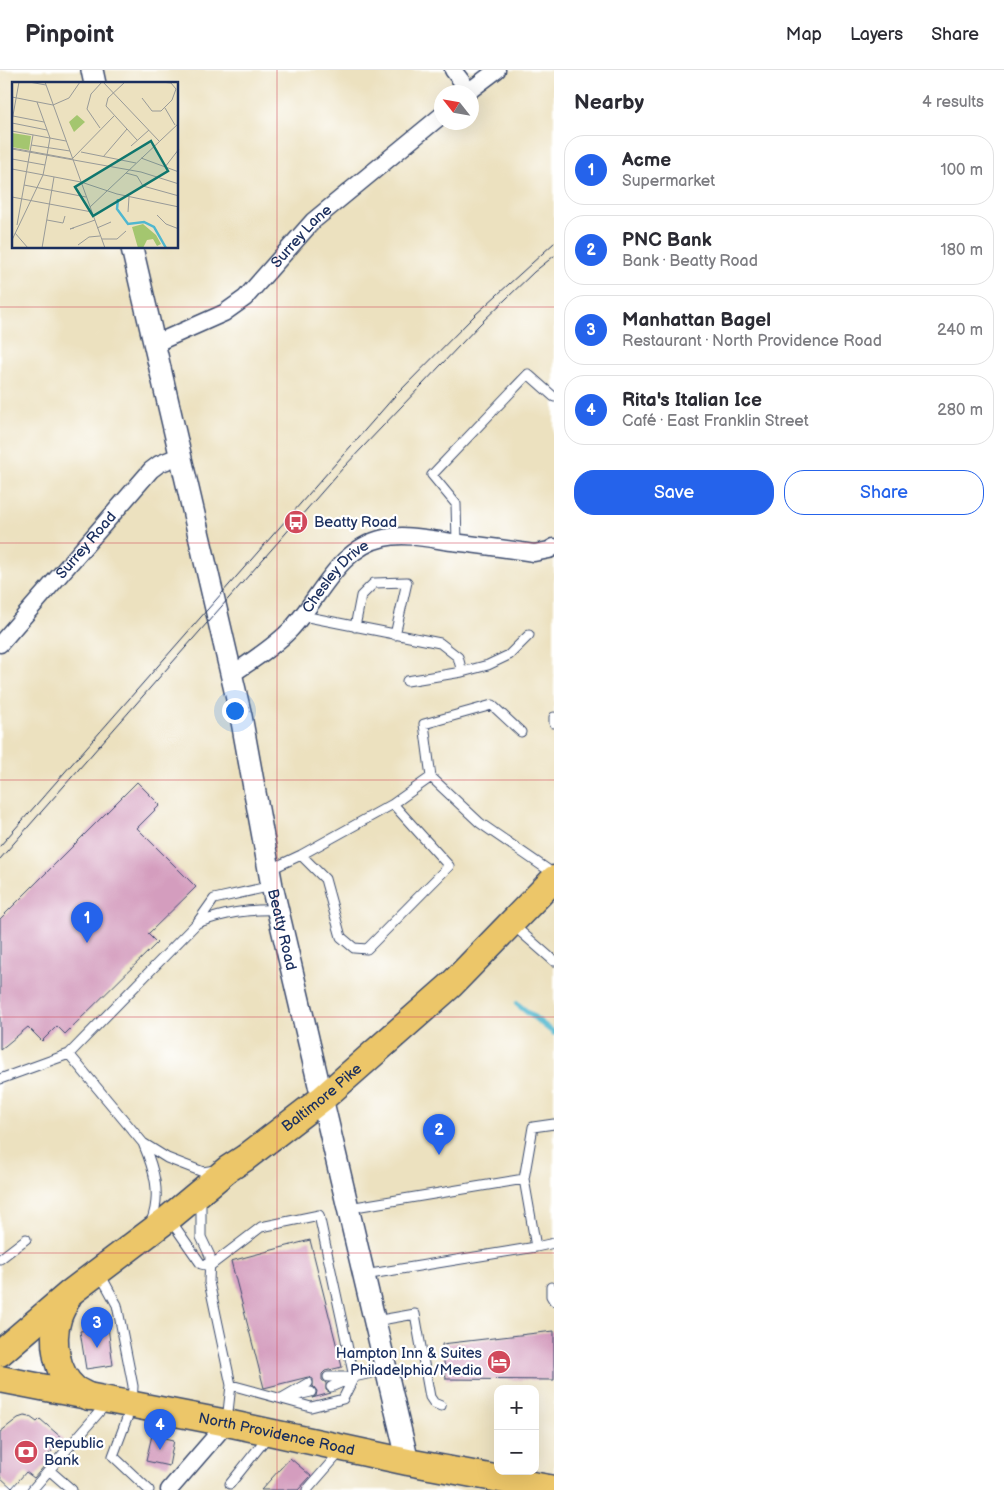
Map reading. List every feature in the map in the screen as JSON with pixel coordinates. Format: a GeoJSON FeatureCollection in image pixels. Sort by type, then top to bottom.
{"type":"FeatureCollection","features":[{"type":"Feature","properties":{"kind":"main road","name":"Baltimore Pike"},"geometry":{"type":"LineString","coordinates":[[0,1353],[70,1293],[144,1238],[200,1190],[323,1098],[451,986],[554,879]]}},
{"type":"Feature","properties":{"kind":"main road"},"geometry":{"type":"LineString","coordinates":[[70,1293],[58,1317],[55,1334],[59,1364],[74,1388],[110,1401]]}},
{"type":"Feature","properties":{"kind":"main road","name":"North Providence Road"},"geometry":{"type":"LineString","coordinates":[[0,1380],[227,1423],[344,1448],[408,1462],[474,1483],[554,1490]]}},
{"type":"Feature","properties":{"kind":"street"},"geometry":{"type":"LineString","coordinates":[[453,70],[464,85]]}},
{"type":"Feature","properties":{"kind":"street"},"geometry":{"type":"LineString","coordinates":[[478,85],[496,70]]}},
{"type":"Feature","properties":{"kind":"street","name":"Surrey Lane"},"geometry":{"type":"LineString","coordinates":[[154,344],[224,312],[245,298],[313,221],[434,121]]}},
{"type":"Feature","properties":{"kind":"street","name":"Beatty Road"},"geometry":{"type":"LineString","coordinates":[[132,249],[241,716],[278,910],[408,1462]]}},
{"type":"Feature","properties":{"kind":"street","name":"Surrey Road"},"geometry":{"type":"LineString","coordinates":[[0,644],[151,470],[159,464],[179,456]]}},
{"type":"Feature","properties":{"kind":"street","name":"Chesley Drive"},"geometry":{"type":"LineString","coordinates":[[231,675],[290,631],[330,576],[356,552],[368,544],[384,538],[402,537],[425,538],[534,553],[553,549]]}},
{"type":"Feature","properties":{"kind":"street"},"geometry":{"type":"LineString","coordinates":[[169,1490],[227,1423]]}},
{"type":"Feature","properties":{"kind":"lane"},"geometry":{"type":"LineString","coordinates":[[457,542],[456,504],[432,475],[528,374],[554,397]]}},
{"type":"Feature","properties":{"kind":"lane"},"geometry":{"type":"LineString","coordinates":[[355,626],[361,596],[374,583],[407,582],[395,635]]}},
{"type":"Feature","properties":{"kind":"lane"},"geometry":{"type":"LineString","coordinates":[[302,616],[440,643],[458,657],[462,672]]}},
{"type":"Feature","properties":{"kind":"lane"},"geometry":{"type":"LineString","coordinates":[[407,681],[462,672],[488,665],[510,655],[529,635]]}},
{"type":"Feature","properties":{"kind":"lane"},"geometry":{"type":"LineString","coordinates":[[521,732],[492,705],[424,724],[431,776],[480,823],[554,874]]}},
{"type":"Feature","properties":{"kind":"lane"},"geometry":{"type":"LineString","coordinates":[[554,717],[554,723]]}},
{"type":"Feature","properties":{"kind":"lane"},"geometry":{"type":"LineString","coordinates":[[0,1079],[69,1054],[197,923],[214,899],[271,878],[301,855],[393,804],[431,776]]}},
{"type":"Feature","properties":{"kind":"lane"},"geometry":{"type":"LineString","coordinates":[[301,855],[325,880],[341,937],[354,948],[367,949],[449,866],[393,804]]}},
{"type":"Feature","properties":{"kind":"lane"},"geometry":{"type":"LineString","coordinates":[[197,923],[223,914],[254,909],[278,910]]}},
{"type":"Feature","properties":{"kind":"lane"},"geometry":{"type":"LineString","coordinates":[[511,923],[554,961]]}},
{"type":"Feature","properties":{"kind":"lane"},"geometry":{"type":"LineString","coordinates":[[69,1054],[143,1143],[154,1169],[157,1196],[154,1214],[144,1238]]}},
{"type":"Feature","properties":{"kind":"lane"},"geometry":{"type":"LineString","coordinates":[[536,1247],[524,1179],[533,1127],[554,1124]]}},
{"type":"Feature","properties":{"kind":"lane"},"geometry":{"type":"LineString","coordinates":[[143,1143],[167,1158],[203,1172],[228,1169]]}},
{"type":"Feature","properties":{"kind":"lane"},"geometry":{"type":"LineString","coordinates":[[349,1208],[524,1179]]}},
{"type":"Feature","properties":{"kind":"lane"},"geometry":{"type":"LineString","coordinates":[[200,1190],[201,1237],[210,1256],[209,1282],[231,1385],[227,1423]]}},
{"type":"Feature","properties":{"kind":"lane"},"geometry":{"type":"LineString","coordinates":[[169,1218],[201,1264],[210,1266],[261,1227],[319,1215],[354,1377],[343,1400],[311,1407],[231,1385]]}},
{"type":"Feature","properties":{"kind":"lane"},"geometry":{"type":"LineString","coordinates":[[0,1259],[26,1239]]}},
{"type":"Feature","properties":{"kind":"lane"},"geometry":{"type":"LineString","coordinates":[[364,1275],[554,1243]]}},
{"type":"Feature","properties":{"kind":"lane"},"geometry":{"type":"LineString","coordinates":[[32,1490],[110,1401],[133,1386],[117,1305],[99,1272]]}},
{"type":"Feature","properties":{"kind":"lane"},"geometry":{"type":"LineString","coordinates":[[551,1287],[554,1301]]}},
{"type":"Feature","properties":{"kind":"lane"},"geometry":{"type":"LineString","coordinates":[[375,1321],[415,1314],[430,1397],[434,1403],[441,1406]]}},
{"type":"Feature","properties":{"kind":"lane"},"geometry":{"type":"LineString","coordinates":[[331,1387],[354,1377],[386,1370]]}},
{"type":"Feature","properties":{"kind":"lane"},"geometry":{"type":"LineString","coordinates":[[328,1377],[354,1377]]}},
{"type":"Feature","properties":{"kind":"lane"},"geometry":{"type":"LineString","coordinates":[[282,1398],[309,1388]]}},
{"type":"Feature","properties":{"kind":"lane"},"geometry":{"type":"LineString","coordinates":[[110,1401],[112,1456],[149,1490]]}},
{"type":"Feature","properties":{"kind":"lane"},"geometry":{"type":"LineString","coordinates":[[230,1484],[270,1433]]}},
{"type":"Feature","properties":{"kind":"lane"},"geometry":{"type":"LineString","coordinates":[[307,1490],[344,1448]]}},
{"type":"Feature","properties":{"kind":"lane"},"geometry":{"type":"LineString","coordinates":[[49,1470],[72,1490]]}},
{"type":"Feature","properties":{"kind":"building"},"geometry":{"type":"Polygon","coordinates":[[[137,782],[160,805],[137,828],[196,887],[148,934],[157,943],[65,1034],[57,1026],[42,1041],[28,1027],[0,1050],[0,919],[137,782]]]}},
{"type":"Feature","properties":{"kind":"building"},"geometry":{"type":"Polygon","coordinates":[[[310,1240],[342,1367],[325,1371],[322,1374],[322,1380],[326,1383],[326,1390],[331,1393],[312,1398],[316,1396],[317,1391],[313,1386],[313,1379],[308,1377],[264,1388],[231,1261],[310,1240]]]}},
{"type":"Feature","properties":{"kind":"building"},"geometry":{"type":"Polygon","coordinates":[[[108,1327],[113,1365],[86,1369],[80,1331],[108,1327]]]}},
{"type":"Feature","properties":{"kind":"building","name":"Hampton Inn & Suites Philadelphia/Media"},"geometry":{"type":"Polygon","coordinates":[[[554,1331],[554,1380],[446,1379],[442,1344],[554,1331]]]}},
{"type":"Feature","properties":{"kind":"building","name":"Republic Bank"},"geometry":{"type":"Polygon","coordinates":[[[30,1417],[37,1422],[40,1419],[63,1439],[49,1454],[52,1457],[34,1478],[26,1472],[12,1488],[0,1477],[0,1432],[18,1418],[30,1417]]]}},
{"type":"Feature","properties":{"kind":"building"},"geometry":{"type":"Polygon","coordinates":[[[152,1435],[174,1440],[169,1466],[146,1461],[152,1435]]]}},
{"type":"Feature","properties":{"kind":"building"},"geometry":{"type":"Polygon","coordinates":[[[290,1458],[311,1476],[298,1490],[261,1490],[290,1458]]]}},
{"type":"Feature","properties":{"kind":"waterway"},"geometry":{"type":"LineString","coordinates":[[517,1004],[554,1033]]}},
{"type":"Feature","properties":{"kind":"tram line"},"geometry":{"type":"LineString","coordinates":[[0,846],[394,397],[475,315],[554,243]]}},
{"type":"Feature","properties":{"kind":"tram line"},"geometry":{"type":"LineString","coordinates":[[0,859],[343,468],[480,324],[534,272],[554,256]]}},
{"type":"Feature","properties":{"kind":"place","name":"Beatty Road"},"geometry":{"type":"Point","coordinates":[296,522]}},
{"type":"Feature","properties":{"kind":"place","name":"Acme"},"geometry":{"type":"Point","coordinates":[87,943]}},
{"type":"Feature","properties":{"kind":"place","name":"PNC Bank"},"geometry":{"type":"Point","coordinates":[439,1155]}},
{"type":"Feature","properties":{"kind":"place","name":"Manhattan Bagel"},"geometry":{"type":"Point","coordinates":[97,1348]}},
{"type":"Feature","properties":{"kind":"place","name":"Hampton Inn & Suites Philadelphia/Media"},"geometry":{"type":"Point","coordinates":[499,1362]}},
{"type":"Feature","properties":{"kind":"place","name":"Rita's Italian Ice"},"geometry":{"type":"Point","coordinates":[160,1450]}},
{"type":"Feature","properties":{"kind":"place","name":"Republic Bank"},"geometry":{"type":"Point","coordinates":[26,1452]}}]}
